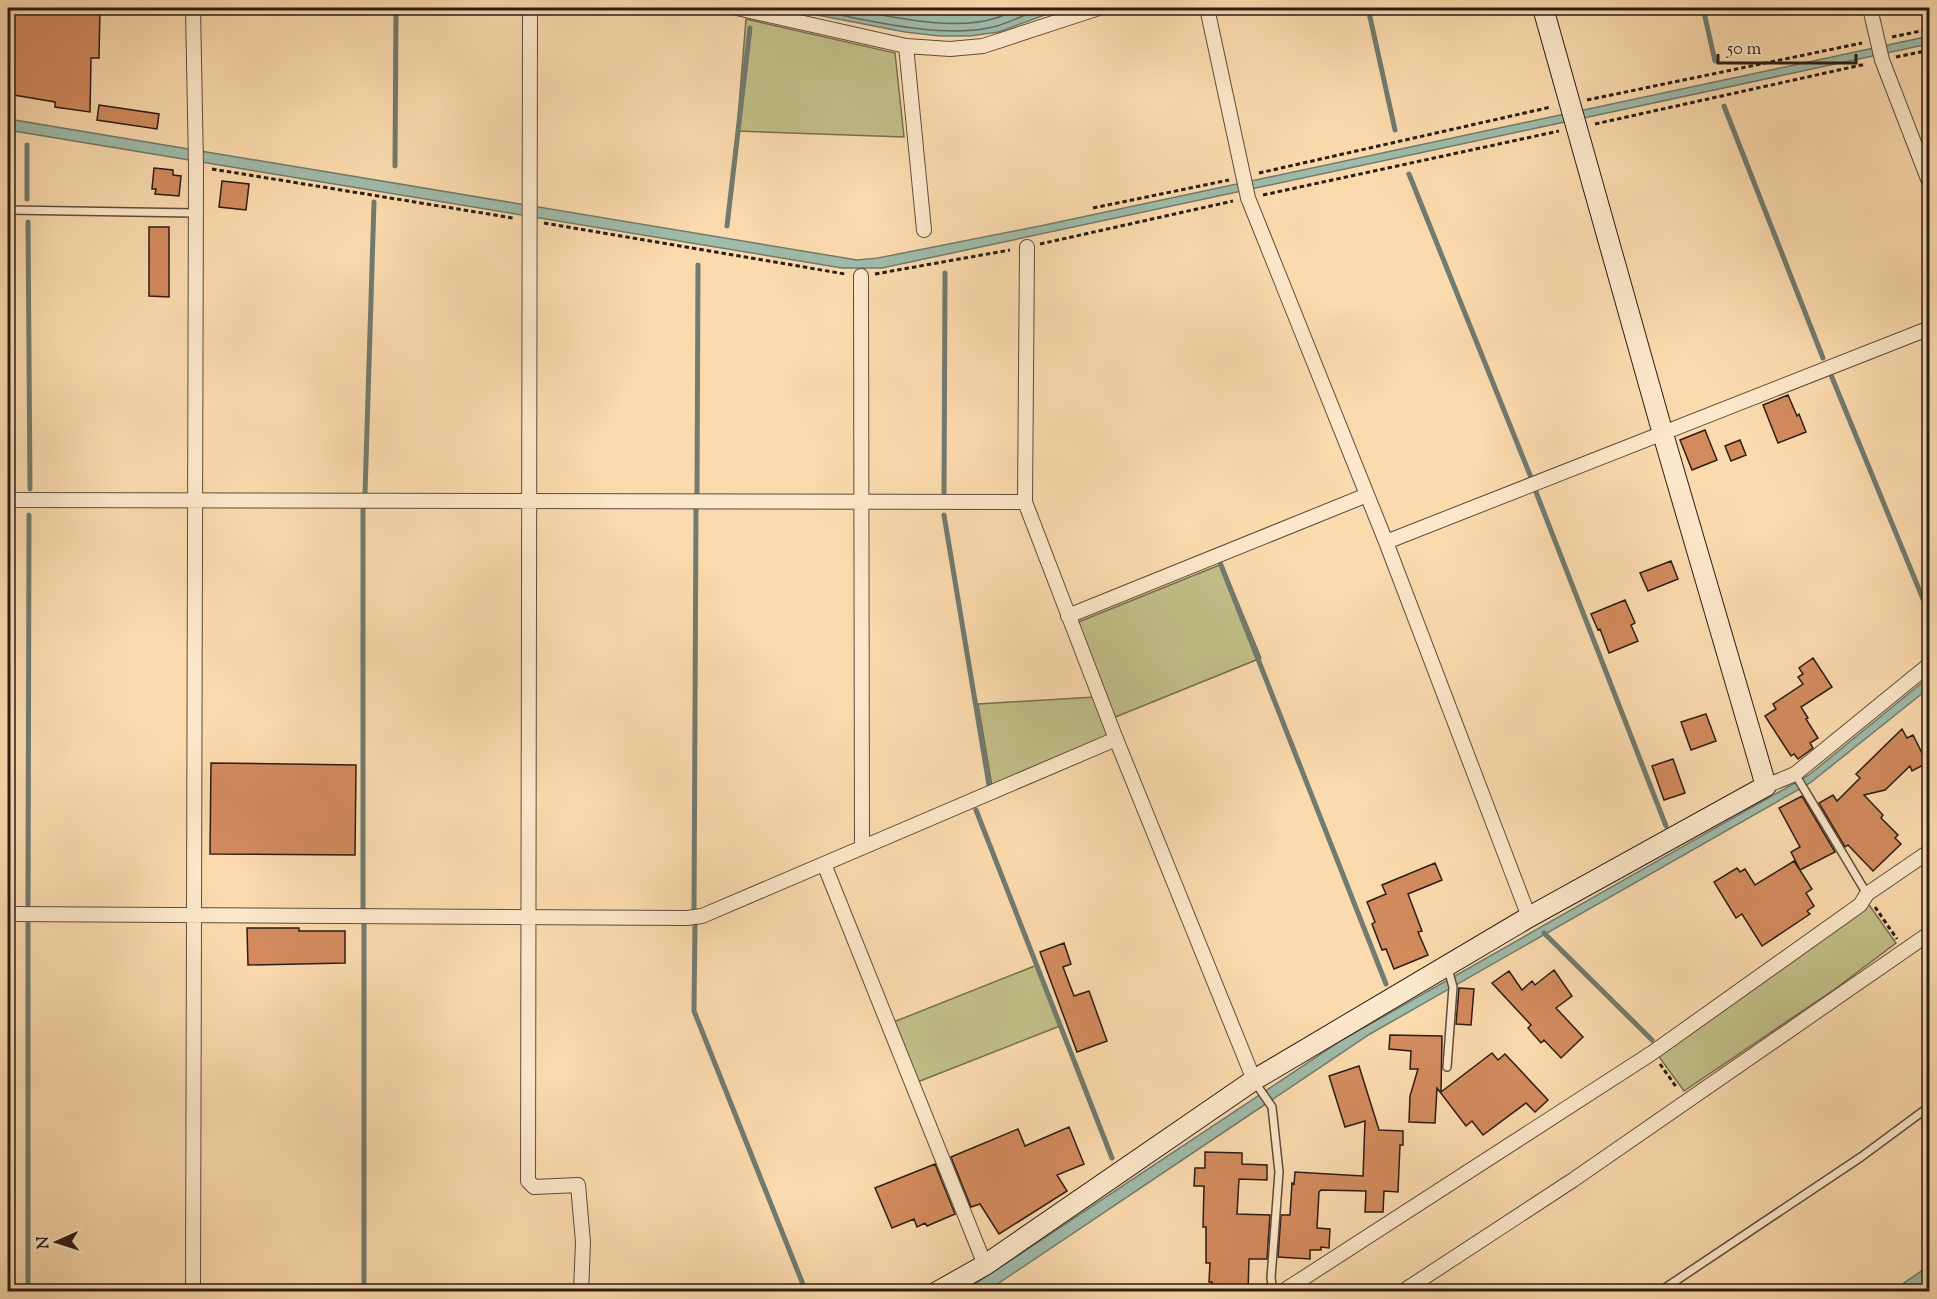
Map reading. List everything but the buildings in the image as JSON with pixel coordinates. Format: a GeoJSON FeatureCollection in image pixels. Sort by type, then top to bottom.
{"type":"FeatureCollection","features":[{"type":"Feature","properties":{"kind":"street"},"geometry":{"type":"LineString","coordinates":[[193,8],[195,147],[193,1292]]}},
{"type":"Feature","properties":{"kind":"street"},"geometry":{"type":"LineString","coordinates":[[530,8],[528,1181],[534,1187],[578,1185],[584,1242],[581,1292]]}},
{"type":"Feature","properties":{"kind":"street"},"geometry":{"type":"LineString","coordinates":[[737,8],[906,46],[950,49],[983,46],[1099,8]]}},
{"type":"Feature","properties":{"kind":"street"},"geometry":{"type":"LineString","coordinates":[[1207,8],[1245,187],[1386,542],[1528,917]]}},
{"type":"Feature","properties":{"kind":"street"},"geometry":{"type":"LineString","coordinates":[[1543,8],[1663,434],[1766,786]]}},
{"type":"Feature","properties":{"kind":"street"},"geometry":{"type":"LineString","coordinates":[[1870,8],[1882,60],[1929,184]]}},
{"type":"Feature","properties":{"kind":"street"},"geometry":{"type":"LineString","coordinates":[[906,46],[924,230]]}},
{"type":"Feature","properties":{"kind":"street"},"geometry":{"type":"LineString","coordinates":[[1027,247],[1025,502],[1116,739],[1254,1080]]}},
{"type":"Feature","properties":{"kind":"street"},"geometry":{"type":"LineString","coordinates":[[861,276],[862,847]]}},
{"type":"Feature","properties":{"kind":"street"},"geometry":{"type":"LineString","coordinates":[[1386,542],[1929,328]]}},
{"type":"Feature","properties":{"kind":"street"},"geometry":{"type":"LineString","coordinates":[[1068,615],[1367,495]]}},
{"type":"Feature","properties":{"kind":"street"},"geometry":{"type":"LineString","coordinates":[[8,500],[1025,502]]}},
{"type":"Feature","properties":{"kind":"street"},"geometry":{"type":"LineString","coordinates":[[937,1292],[985,1265],[1254,1080],[1449,970],[1528,917],[1766,786],[1796,776],[1929,664]]}},
{"type":"Feature","properties":{"kind":"street"},"geometry":{"type":"LineString","coordinates":[[8,914],[687,918],[702,916],[1116,739]]}},
{"type":"Feature","properties":{"kind":"street"},"geometry":{"type":"LineString","coordinates":[[1282,1292],[1652,1053],[1860,905],[1867,894],[1929,852]]}},
{"type":"Feature","properties":{"kind":"street"},"geometry":{"type":"LineString","coordinates":[[824,864],[985,1265]]}},
{"type":"Feature","properties":{"kind":"street"},"geometry":{"type":"LineString","coordinates":[[1402,1292],[1573,1180],[1929,933]]}},
{"type":"Feature","properties":{"kind":"lane"},"geometry":{"type":"LineString","coordinates":[[8,210],[195,213]]}},
{"type":"Feature","properties":{"kind":"lane"},"geometry":{"type":"LineString","coordinates":[[1796,776],[1867,894]]}},
{"type":"Feature","properties":{"kind":"lane"},"geometry":{"type":"LineString","coordinates":[[1447,1067],[1453,987],[1449,970]]}},
{"type":"Feature","properties":{"kind":"lane"},"geometry":{"type":"LineString","coordinates":[[1254,1080],[1272,1107],[1279,1172],[1271,1278],[1273,1292]]}},
{"type":"Feature","properties":{"kind":"lane"},"geometry":{"type":"LineString","coordinates":[[1659,1292],[1861,1157],[1929,1106]]}},
{"type":"Feature","properties":{"kind":"path"},"geometry":{"type":"LineString","coordinates":[[195,166],[861,276],[1027,247],[1245,187],[1570,103],[1929,29]]}},
{"type":"Feature","properties":{"kind":"path"},"geometry":{"type":"LineString","coordinates":[[1093,208],[1245,187],[1576,128],[1929,50]]}},
{"type":"Feature","properties":{"kind":"path"},"geometry":{"type":"LineString","coordinates":[[1867,894],[1905,950]]}},
{"type":"Feature","properties":{"kind":"path"},"geometry":{"type":"LineString","coordinates":[[1652,1053],[1686,1102]]}},
{"type":"Feature","properties":{"kind":"shaded area"},"geometry":{"type":"Polygon","coordinates":[[[746,19],[895,53],[904,137],[737,131],[746,19]]]}},
{"type":"Feature","properties":{"kind":"shaded area"},"geometry":{"type":"Polygon","coordinates":[[[1222,564],[1261,658],[1113,718],[1076,623],[1222,564]]]}},
{"type":"Feature","properties":{"kind":"shaded area"},"geometry":{"type":"Polygon","coordinates":[[[1095,697],[1108,735],[992,786],[978,704],[1095,697]]]}},
{"type":"Feature","properties":{"kind":"shaded area"},"geometry":{"type":"Polygon","coordinates":[[[1867,902],[1896,943],[1835,989],[1684,1091],[1657,1054],[1791,962],[1862,909],[1867,902]]]}},
{"type":"Feature","properties":{"kind":"shaded area"},"geometry":{"type":"Polygon","coordinates":[[[1037,965],[1060,1026],[915,1083],[891,1023],[1037,965]]]}},
{"type":"Feature","properties":{"kind":"water"},"geometry":{"type":"Polygon","coordinates":[[[781,8],[1064,8],[998,32],[970,36],[940,36],[905,32],[781,8]]]}},
{"type":"Feature","properties":{"kind":"water"},"geometry":{"type":"Polygon","coordinates":[[[1930,36],[1929,44],[882,268],[842,268],[8,130],[8,119],[857,260],[878,258],[1040,226],[1930,36]]]}},
{"type":"Feature","properties":{"kind":"water"},"geometry":{"type":"Polygon","coordinates":[[[1929,677],[1929,688],[1810,783],[1370,1034],[987,1291],[963,1292],[1342,1040],[1809,775],[1929,677]]]}},
{"type":"Feature","properties":{"kind":"water"},"geometry":{"type":"Polygon","coordinates":[[[1929,1266],[1929,1291],[1892,1291],[1929,1266]]]}},
{"type":"Feature","properties":{"kind":"waterway"},"geometry":{"type":"LineString","coordinates":[[395,166],[396,8]]}},
{"type":"Feature","properties":{"kind":"waterway"},"geometry":{"type":"LineString","coordinates":[[1368,8],[1395,130]]}},
{"type":"Feature","properties":{"kind":"waterway"},"geometry":{"type":"LineString","coordinates":[[1703,8],[1715,61]]}},
{"type":"Feature","properties":{"kind":"waterway"},"geometry":{"type":"LineString","coordinates":[[727,226],[750,28]]}},
{"type":"Feature","properties":{"kind":"waterway"},"geometry":{"type":"LineString","coordinates":[[1724,106],[1823,358]]}},
{"type":"Feature","properties":{"kind":"waterway"},"geometry":{"type":"LineString","coordinates":[[27,145],[27,199]]}},
{"type":"Feature","properties":{"kind":"waterway"},"geometry":{"type":"LineString","coordinates":[[1409,174],[1532,480]]}},
{"type":"Feature","properties":{"kind":"waterway"},"geometry":{"type":"LineString","coordinates":[[365,494],[374,202]]}},
{"type":"Feature","properties":{"kind":"waterway"},"geometry":{"type":"LineString","coordinates":[[28,222],[30,489]]}},
{"type":"Feature","properties":{"kind":"waterway"},"geometry":{"type":"LineString","coordinates":[[697,493],[698,265]]}},
{"type":"Feature","properties":{"kind":"waterway"},"geometry":{"type":"LineString","coordinates":[[944,496],[945,273]]}},
{"type":"Feature","properties":{"kind":"waterway"},"geometry":{"type":"LineString","coordinates":[[1831,375],[1930,616]]}},
{"type":"Feature","properties":{"kind":"waterway"},"geometry":{"type":"LineString","coordinates":[[1536,492],[1666,826]]}},
{"type":"Feature","properties":{"kind":"waterway"},"geometry":{"type":"LineString","coordinates":[[363,507],[363,908]]}},
{"type":"Feature","properties":{"kind":"waterway"},"geometry":{"type":"LineString","coordinates":[[694,912],[696,510]]}},
{"type":"Feature","properties":{"kind":"waterway"},"geometry":{"type":"LineString","coordinates":[[28,905],[29,515]]}},
{"type":"Feature","properties":{"kind":"waterway"},"geometry":{"type":"LineString","coordinates":[[944,515],[989,785]]}},
{"type":"Feature","properties":{"kind":"waterway"},"geometry":{"type":"LineString","coordinates":[[1219,560],[1386,984]]}},
{"type":"Feature","properties":{"kind":"waterway"},"geometry":{"type":"LineString","coordinates":[[976,810],[1112,1158]]}},
{"type":"Feature","properties":{"kind":"waterway"},"geometry":{"type":"LineString","coordinates":[[28,922],[28,1292]]}},
{"type":"Feature","properties":{"kind":"waterway"},"geometry":{"type":"LineString","coordinates":[[364,922],[364,1292]]}},
{"type":"Feature","properties":{"kind":"waterway"},"geometry":{"type":"LineString","coordinates":[[695,924],[694,1011],[806,1292]]}},
{"type":"Feature","properties":{"kind":"waterway"},"geometry":{"type":"LineString","coordinates":[[1544,933],[1652,1040]]}}]}
